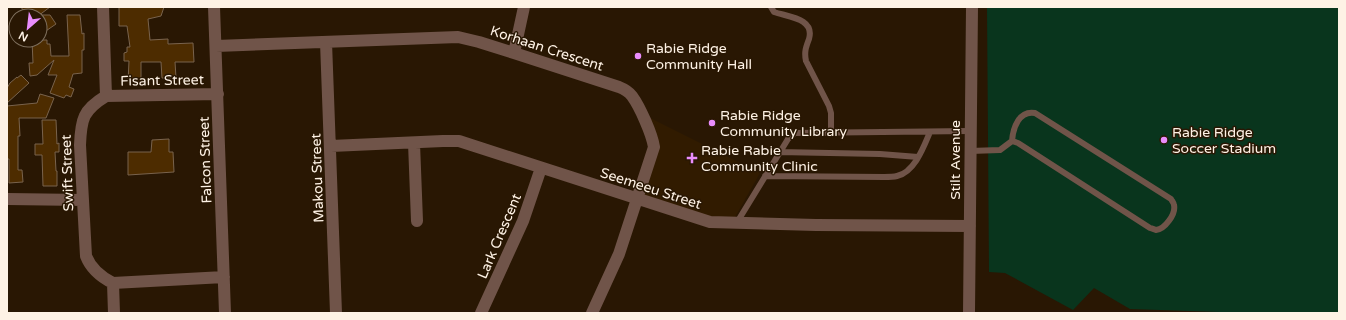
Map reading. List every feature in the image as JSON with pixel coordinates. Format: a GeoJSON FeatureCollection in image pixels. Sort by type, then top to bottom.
{"type":"FeatureCollection","features":[{"type":"Feature","properties":{"kind":"street"},"geometry":{"type":"LineString","coordinates":[[103,7],[106,96]]}},
{"type":"Feature","properties":{"kind":"street","name":"Falcon Street"},"geometry":{"type":"LineString","coordinates":[[214,7],[226,313]]}},
{"type":"Feature","properties":{"kind":"street"},"geometry":{"type":"LineString","coordinates":[[514,53],[524,7]]}},
{"type":"Feature","properties":{"kind":"street","name":"Stilt Avenue"},"geometry":{"type":"LineString","coordinates":[[969,313],[972,7]]}},
{"type":"Feature","properties":{"kind":"street","name":"Korhaan Crescent"},"geometry":{"type":"LineString","coordinates":[[216,46],[458,37],[514,53],[619,87],[628,92],[633,97],[651,134],[654,146],[615,264],[592,313]]}},
{"type":"Feature","properties":{"kind":"street","name":"Makou Street"},"geometry":{"type":"LineString","coordinates":[[326,42],[336,313]]}},
{"type":"Feature","properties":{"kind":"street","name":"Fisant Street"},"geometry":{"type":"LineString","coordinates":[[106,96],[218,94]]}},
{"type":"Feature","properties":{"kind":"street","name":"Swift Street"},"geometry":{"type":"LineString","coordinates":[[106,96],[88,110],[80,127],[85,248],[88,261],[97,273],[113,283]]}},
{"type":"Feature","properties":{"kind":"street","name":"Seemeeu Street"},"geometry":{"type":"LineString","coordinates":[[331,146],[459,141],[710,222],[736,224],[970,226]]}},
{"type":"Feature","properties":{"kind":"street"},"geometry":{"type":"LineString","coordinates":[[414,143],[417,221]]}},
{"type":"Feature","properties":{"kind":"street","name":"Lark Crescent"},"geometry":{"type":"LineString","coordinates":[[481,313],[523,221],[541,168]]}},
{"type":"Feature","properties":{"kind":"street"},"geometry":{"type":"LineString","coordinates":[[7,199],[83,200]]}},
{"type":"Feature","properties":{"kind":"street"},"geometry":{"type":"LineString","coordinates":[[114,313],[113,283],[224,277]]}},
{"type":"Feature","properties":{"kind":"lane"},"geometry":{"type":"LineString","coordinates":[[771,7],[774,12],[805,22],[809,26],[811,32],[805,50],[806,58],[829,106],[831,113],[831,132]]}},
{"type":"Feature","properties":{"kind":"lane"},"geometry":{"type":"LineString","coordinates":[[970,151],[1000,150],[1012,141],[1017,122],[1022,115],[1030,112],[1035,113],[1171,199],[1175,206],[1173,213],[1169,220],[1161,228],[1156,230],[1150,228],[1018,143],[1012,141]]}},
{"type":"Feature","properties":{"kind":"lane"},"geometry":{"type":"LineString","coordinates":[[765,176],[898,176],[906,172],[918,157],[930,132]]}},
{"type":"Feature","properties":{"kind":"lane"},"geometry":{"type":"LineString","coordinates":[[736,224],[779,152],[788,139],[795,133],[970,132]]}},
{"type":"Feature","properties":{"kind":"lane"},"geometry":{"type":"LineString","coordinates":[[779,152],[880,154],[918,157]]}},
{"type":"Feature","properties":{"kind":"shaded area","name":"Rabie Rabie Community Clinic"},"geometry":{"type":"Polygon","coordinates":[[[644,115],[760,173],[734,219],[708,218],[641,196],[657,143],[644,115]]]}},
{"type":"Feature","properties":{"kind":"green space","name":"Rabie Ridge Soccer Stadium"},"geometry":{"type":"Polygon","coordinates":[[[987,7],[1339,7],[1339,313],[1248,313],[1130,309],[1094,288],[1073,310],[1005,273],[989,272],[987,7]]]}},
{"type":"Feature","properties":{"kind":"building"},"geometry":{"type":"Polygon","coordinates":[[[21,7],[50,7],[48,8],[21,7]]]}},
{"type":"Feature","properties":{"kind":"building"},"geometry":{"type":"Polygon","coordinates":[[[119,7],[164,7],[161,16],[148,19],[150,40],[168,39],[168,44],[193,43],[194,62],[175,62],[176,78],[162,78],[161,62],[141,62],[141,82],[128,82],[129,61],[124,61],[124,53],[127,52],[127,47],[130,47],[127,26],[119,26],[119,7]]]}},
{"type":"Feature","properties":{"kind":"building"},"geometry":{"type":"Polygon","coordinates":[[[48,15],[50,15],[56,24],[48,30],[48,15]]]}},
{"type":"Feature","properties":{"kind":"building"},"geometry":{"type":"Polygon","coordinates":[[[67,15],[80,15],[82,34],[84,33],[82,73],[73,74],[69,87],[74,89],[71,97],[66,95],[64,98],[50,93],[57,75],[48,75],[54,60],[37,75],[30,76],[29,63],[33,63],[32,48],[48,48],[48,44],[50,44],[51,56],[69,56],[67,15]]]}},
{"type":"Feature","properties":{"kind":"building"},"geometry":{"type":"Polygon","coordinates":[[[21,75],[29,83],[7,103],[7,88],[10,83],[21,75]]]}},
{"type":"Feature","properties":{"kind":"building"},"geometry":{"type":"Polygon","coordinates":[[[40,94],[54,98],[46,118],[19,118],[20,136],[18,136],[18,170],[22,170],[23,182],[9,183],[9,159],[7,159],[7,106],[37,103],[40,94]]]}},
{"type":"Feature","properties":{"kind":"building"},"geometry":{"type":"Polygon","coordinates":[[[42,120],[56,120],[57,144],[59,143],[59,152],[55,152],[57,186],[43,186],[42,155],[35,155],[35,144],[43,144],[42,120]]]}},
{"type":"Feature","properties":{"kind":"building"},"geometry":{"type":"Polygon","coordinates":[[[169,139],[169,152],[173,152],[174,172],[128,175],[128,152],[151,152],[152,140],[169,139]]]}},
{"type":"Feature","properties":{"kind":"place","name":"Rabie Ridge Community Hall"},"geometry":{"type":"Point","coordinates":[638,56]}},
{"type":"Feature","properties":{"kind":"place","name":"Rabie Ridge Community Library"},"geometry":{"type":"Point","coordinates":[712,123]}},
{"type":"Feature","properties":{"kind":"place","name":"Rabie Ridge Soccer Stadium"},"geometry":{"type":"Point","coordinates":[1164,140]}},
{"type":"Feature","properties":{"kind":"place","name":"Rabie Rabie Community Clinic"},"geometry":{"type":"Point","coordinates":[692,158]}}]}
